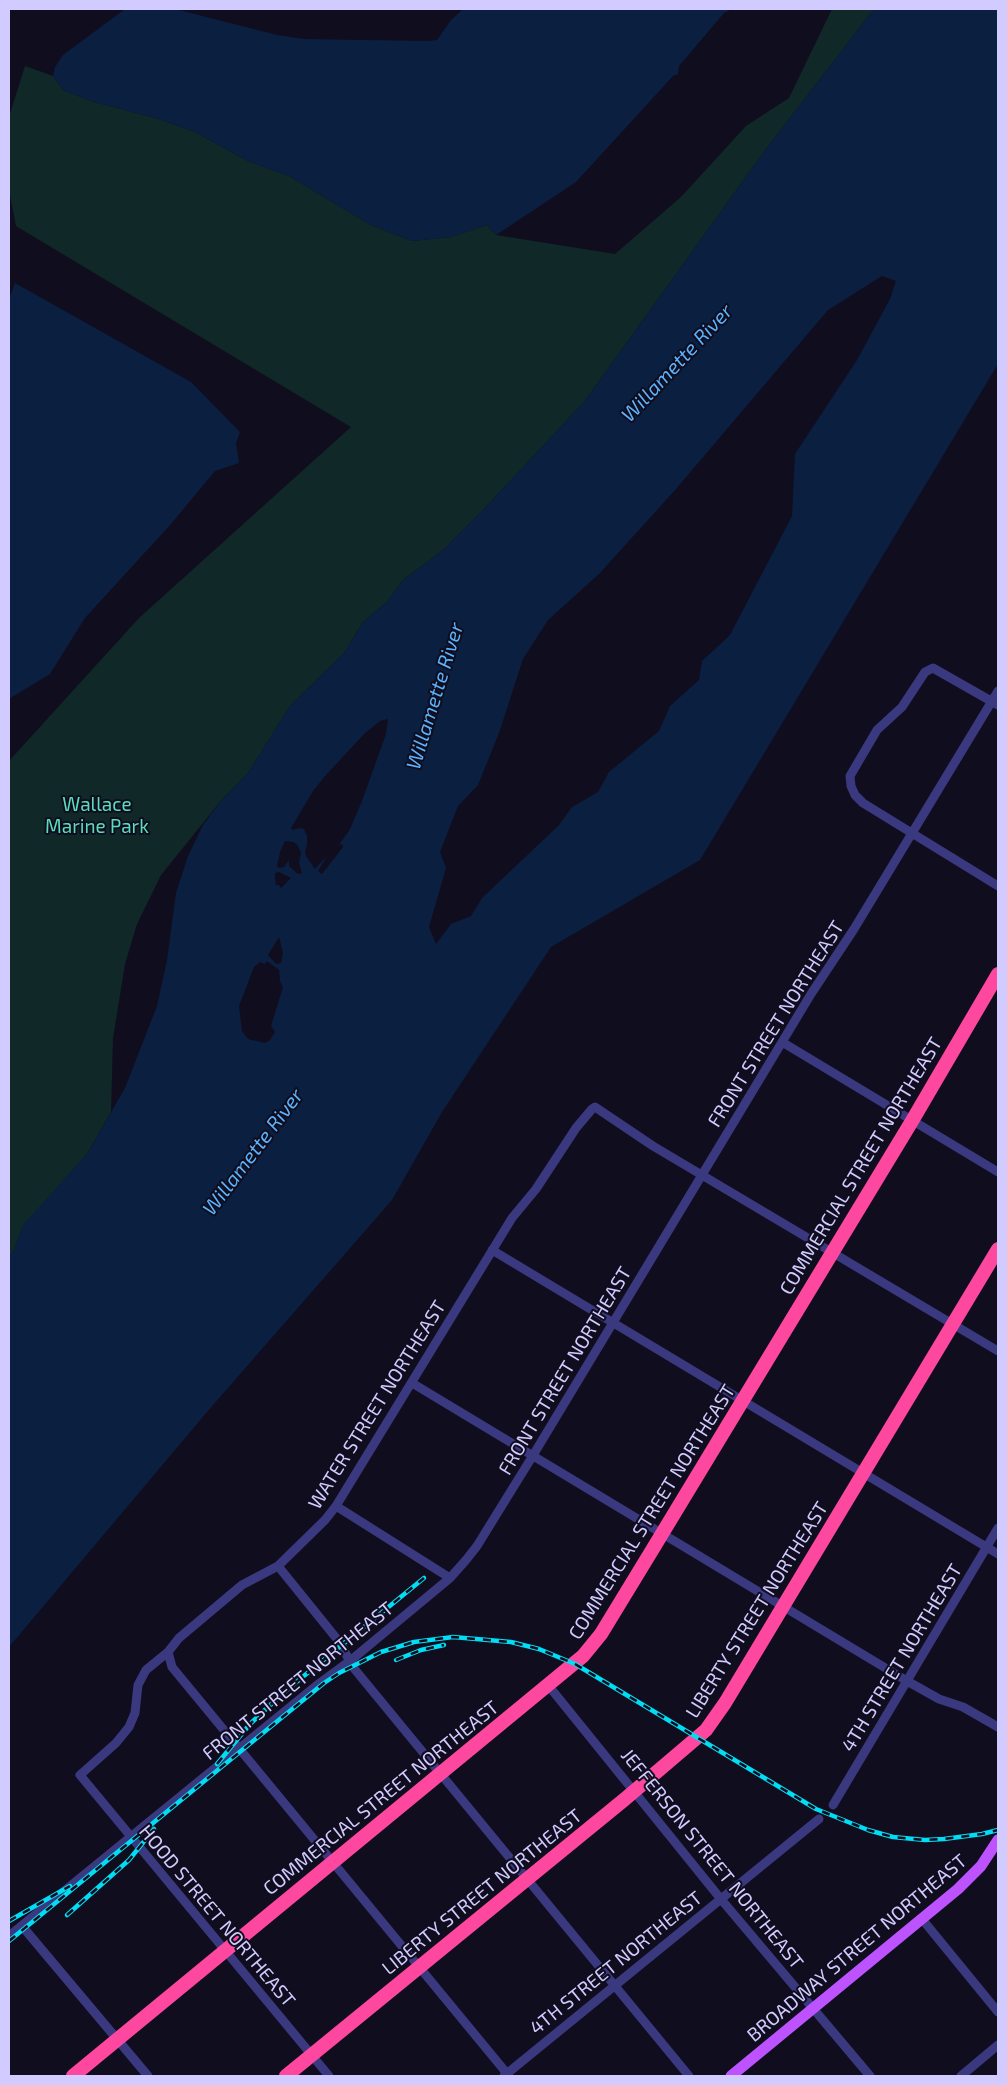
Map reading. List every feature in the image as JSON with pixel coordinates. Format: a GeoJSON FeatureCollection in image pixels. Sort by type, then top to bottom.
{"type":"FeatureCollection","features":[{"type":"Feature","properties":{"kind":"highway","name":"COMMERCIAL STREET NORTHEAST"},"geometry":{"type":"LineString","coordinates":[[73,2076],[583,1656],[601,1634],[743,1402],[998,974]]}},
{"type":"Feature","properties":{"kind":"highway","name":"LIBERTY STREET NORTHEAST"},"geometry":{"type":"LineString","coordinates":[[286,2076],[706,1730],[783,1607],[998,1249]]}},
{"type":"Feature","properties":{"kind":"main road","name":"BROADWAY STREET NORTHEAST"},"geometry":{"type":"LineString","coordinates":[[731,2076],[969,1879],[981,1866],[998,1840]]}},
{"type":"Feature","properties":{"kind":"street"},"geometry":{"type":"LineString","coordinates":[[995,703],[933,668],[925,672],[902,706],[877,730],[850,776],[851,786],[855,795],[863,803],[998,886]]}},
{"type":"Feature","properties":{"kind":"street","name":"FRONT STREET NORTHEAST"},"geometry":{"type":"LineString","coordinates":[[9,1936],[450,1578],[477,1546],[782,1042],[995,703],[998,691]]}},
{"type":"Feature","properties":{"kind":"street"},"geometry":{"type":"LineString","coordinates":[[782,1042],[998,1172]]}},
{"type":"Feature","properties":{"kind":"street","name":"WATER STREET NORTHEAST"},"geometry":{"type":"LineString","coordinates":[[80,1775],[126,1732],[134,1713],[140,1678],[151,1664],[168,1652],[179,1638],[242,1584],[278,1566],[325,1520],[336,1506],[512,1218],[536,1189],[576,1128],[595,1107],[653,1146],[702,1175]]}},
{"type":"Feature","properties":{"kind":"street"},"geometry":{"type":"LineString","coordinates":[[702,1175],[998,1351]]}},
{"type":"Feature","properties":{"kind":"street"},"geometry":{"type":"LineString","coordinates":[[492,1250],[998,1554]]}},
{"type":"Feature","properties":{"kind":"street"},"geometry":{"type":"LineString","coordinates":[[412,1383],[532,1457],[907,1681],[939,1698],[963,1707],[998,1727]]}},
{"type":"Feature","properties":{"kind":"street"},"geometry":{"type":"LineString","coordinates":[[336,1506],[450,1578]]}},
{"type":"Feature","properties":{"kind":"street","name":"4TH STREET NORTHEAST"},"geometry":{"type":"LineString","coordinates":[[833,1805],[998,1528]]}},
{"type":"Feature","properties":{"kind":"street"},"geometry":{"type":"LineString","coordinates":[[278,1566],[341,1644],[350,1661],[440,1774],[689,2076]]}},
{"type":"Feature","properties":{"kind":"street"},"geometry":{"type":"LineString","coordinates":[[168,1652],[172,1667],[507,2075]]}},
{"type":"Feature","properties":{"kind":"street","name":"JEFFERSON STREET NORTHEAST"},"geometry":{"type":"LineString","coordinates":[[548,1685],[635,1790],[720,1898],[870,2076]]}},
{"type":"Feature","properties":{"kind":"street","name":"HOOD STREET NORTHEAST"},"geometry":{"type":"LineString","coordinates":[[80,1775],[329,2076]]}},
{"type":"Feature","properties":{"kind":"street","name":"4TH STREET NORTHEAST"},"geometry":{"type":"LineString","coordinates":[[507,2075],[720,1898],[819,1819]]}},
{"type":"Feature","properties":{"kind":"street"},"geometry":{"type":"LineString","coordinates":[[922,1919],[998,2012]]}},
{"type":"Feature","properties":{"kind":"street"},"geometry":{"type":"LineString","coordinates":[[22,1926],[148,2076]]}},
{"type":"Feature","properties":{"kind":"street"},"geometry":{"type":"LineString","coordinates":[[961,2076],[998,2045]]}},
{"type":"Feature","properties":{"kind":"green space","name":"Wallace Marine Park"},"geometry":{"type":"Polygon","coordinates":[[[832,9],[874,9],[766,149],[584,402],[442,551],[403,580],[387,602],[363,622],[344,653],[290,706],[248,773],[220,802],[161,875],[137,924],[125,964],[113,1038],[111,1112],[87,1154],[23,1226],[13,1252],[9,1257],[9,761],[139,618],[351,427],[16,226],[9,190],[9,117],[25,66],[53,76],[63,90],[94,102],[156,118],[195,132],[248,161],[289,176],[371,225],[412,241],[451,237],[487,225],[496,235],[615,254],[681,197],[746,126],[789,98],[832,9]]]}},
{"type":"Feature","properties":{"kind":"water"},"geometry":{"type":"Polygon","coordinates":[[[125,9],[175,9],[277,35],[305,39],[428,41],[437,40],[451,20],[463,9],[732,9],[724,13],[679,66],[678,74],[673,76],[576,182],[496,235],[487,225],[451,237],[412,241],[371,225],[289,176],[248,161],[195,132],[156,118],[94,102],[63,90],[53,76],[55,67],[63,55],[125,9]]]}},
{"type":"Feature","properties":{"kind":"water","name":"Willamette River"},"geometry":{"type":"Polygon","coordinates":[[[874,9],[998,9],[998,364],[700,860],[551,947],[442,1112],[392,1200],[207,1412],[9,1647],[9,1257],[13,1252],[22,1226],[87,1154],[125,1088],[157,1006],[167,960],[176,893],[188,856],[203,825],[220,802],[248,773],[290,706],[344,653],[363,622],[387,602],[403,580],[442,551],[584,402],[766,149],[874,9]],[[882,276],[828,310],[676,489],[599,574],[548,620],[523,659],[499,733],[478,785],[458,806],[440,852],[446,868],[429,927],[436,944],[451,924],[471,916],[482,898],[559,825],[572,807],[598,792],[609,772],[659,731],[670,706],[699,680],[702,661],[730,635],[792,516],[795,454],[857,360],[890,299],[896,281],[882,276]],[[388,719],[380,721],[365,733],[313,791],[291,828],[292,830],[304,829],[307,836],[306,856],[315,869],[327,856],[318,871],[322,874],[343,847],[342,844],[339,845],[350,829],[362,801],[386,734],[388,719]],[[285,841],[277,866],[279,868],[284,867],[289,860],[289,866],[298,874],[302,873],[299,863],[301,853],[294,842],[285,841]],[[279,872],[275,873],[276,885],[279,885],[281,888],[291,878],[279,872]],[[279,937],[268,955],[276,964],[281,963],[283,953],[279,937]],[[267,961],[265,964],[260,962],[254,967],[239,1006],[242,1031],[248,1039],[265,1043],[270,1040],[275,1032],[271,1026],[283,987],[280,981],[279,970],[267,961]]]}},
{"type":"Feature","properties":{"kind":"water"},"geometry":{"type":"Polygon","coordinates":[[[15,283],[191,382],[240,432],[236,443],[239,463],[215,471],[171,524],[85,618],[50,674],[9,699],[9,299],[15,283]]]}},
{"type":"Feature","properties":{"kind":"railway"},"geometry":{"type":"LineString","coordinates":[[217,1764],[250,1724],[283,1693],[424,1578]]}},
{"type":"Feature","properties":{"kind":"railway"},"geometry":{"type":"LineString","coordinates":[[9,1941],[324,1683],[339,1673],[381,1652],[414,1642],[453,1637],[511,1642],[539,1649],[575,1664],[816,1809],[868,1830],[893,1837],[925,1840],[982,1834],[998,1830]]}},
{"type":"Feature","properties":{"kind":"railway"},"geometry":{"type":"LineString","coordinates":[[396,1660],[421,1650],[444,1645]]}},
{"type":"Feature","properties":{"kind":"railway"},"geometry":{"type":"LineString","coordinates":[[67,1915],[129,1860],[154,1829]]}},
{"type":"Feature","properties":{"kind":"railway"},"geometry":{"type":"LineString","coordinates":[[9,1921],[70,1886]]}}]}
